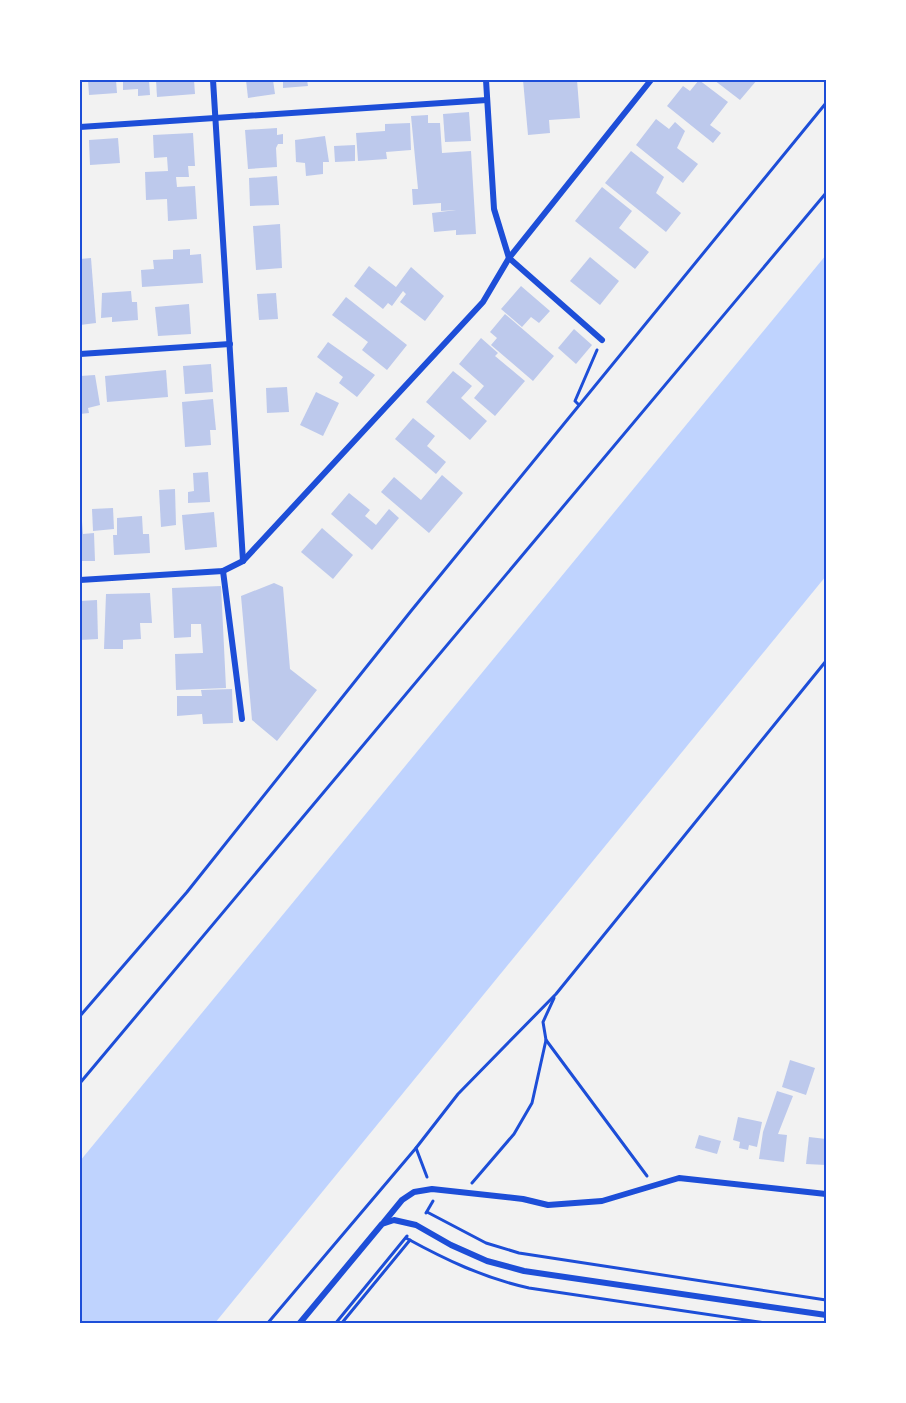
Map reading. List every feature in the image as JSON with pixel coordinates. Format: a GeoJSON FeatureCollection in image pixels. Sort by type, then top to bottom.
{"type":"FeatureCollection","features":[{"type":"Feature","properties":{"kind":"street"},"geometry":{"type":"LineString","coordinates":[[213,80],[243,561]]}},
{"type":"Feature","properties":{"kind":"street"},"geometry":{"type":"LineString","coordinates":[[486,80],[494,209],[509,258],[602,340]]}},
{"type":"Feature","properties":{"kind":"street"},"geometry":{"type":"LineString","coordinates":[[80,580],[223,571],[243,561],[483,302],[509,258],[651,80]]}},
{"type":"Feature","properties":{"kind":"street"},"geometry":{"type":"LineString","coordinates":[[80,127],[487,100]]}},
{"type":"Feature","properties":{"kind":"street"},"geometry":{"type":"LineString","coordinates":[[80,354],[230,344]]}},
{"type":"Feature","properties":{"kind":"street"},"geometry":{"type":"LineString","coordinates":[[223,571],[242,719]]}},
{"type":"Feature","properties":{"kind":"street"},"geometry":{"type":"LineString","coordinates":[[299,1323],[402,1200],[414,1192],[432,1189],[467,1192],[548,1205],[602,1201],[679,1178],[826,1194]]}},
{"type":"Feature","properties":{"kind":"street"},"geometry":{"type":"LineString","coordinates":[[382,1224],[394,1220],[419,1226],[451,1245],[487,1261],[524,1271],[826,1315]]}},
{"type":"Feature","properties":{"kind":"path"},"geometry":{"type":"LineString","coordinates":[[80,1016],[187,892],[579,405],[826,103]]}},
{"type":"Feature","properties":{"kind":"path"},"geometry":{"type":"LineString","coordinates":[[80,1083],[826,193]]}},
{"type":"Feature","properties":{"kind":"path"},"geometry":{"type":"LineString","coordinates":[[579,405],[575,400],[602,340]]}},
{"type":"Feature","properties":{"kind":"path"},"geometry":{"type":"LineString","coordinates":[[267,1323],[416,1148],[458,1094],[556,994],[826,661]]}},
{"type":"Feature","properties":{"kind":"path"},"geometry":{"type":"LineString","coordinates":[[467,1192],[474,1180],[514,1134],[531,1103],[546,1040],[543,1022],[556,994]]}},
{"type":"Feature","properties":{"kind":"path"},"geometry":{"type":"LineString","coordinates":[[546,1040],[654,1184]]}},
{"type":"Feature","properties":{"kind":"path"},"geometry":{"type":"LineString","coordinates":[[340,1323],[419,1226],[433,1204],[432,1189],[416,1148]]}},
{"type":"Feature","properties":{"kind":"path"},"geometry":{"type":"LineString","coordinates":[[427,1212],[486,1243],[519,1253],[826,1300]]}},
{"type":"Feature","properties":{"kind":"path"},"geometry":{"type":"LineString","coordinates":[[335,1323],[419,1226]]}},
{"type":"Feature","properties":{"kind":"water"},"geometry":{"type":"Polygon","coordinates":[[[826,255],[826,576],[215,1323],[80,1323],[80,1161],[826,255]]]}},
{"type":"Feature","properties":{"kind":"building"},"geometry":{"type":"Polygon","coordinates":[[[88,80],[116,80],[117,93],[89,95],[88,80]]]}},
{"type":"Feature","properties":{"kind":"building"},"geometry":{"type":"Polygon","coordinates":[[[123,80],[149,80],[150,95],[138,96],[138,89],[123,90],[123,80]]]}},
{"type":"Feature","properties":{"kind":"building"},"geometry":{"type":"Polygon","coordinates":[[[156,80],[194,80],[195,94],[157,97],[156,80]]]}},
{"type":"Feature","properties":{"kind":"building"},"geometry":{"type":"Polygon","coordinates":[[[246,80],[273,80],[275,94],[248,98],[246,80]]]}},
{"type":"Feature","properties":{"kind":"building"},"geometry":{"type":"Polygon","coordinates":[[[283,80],[307,80],[308,86],[283,88],[283,80]]]}},
{"type":"Feature","properties":{"kind":"building"},"geometry":{"type":"Polygon","coordinates":[[[523,80],[577,80],[580,118],[549,120],[550,133],[528,135],[523,80]]]}},
{"type":"Feature","properties":{"kind":"building"},"geometry":{"type":"Polygon","coordinates":[[[699,80],[728,102],[710,125],[721,133],[713,143],[667,106],[683,86],[690,91],[699,80]]]}},
{"type":"Feature","properties":{"kind":"building"},"geometry":{"type":"Polygon","coordinates":[[[714,80],[757,80],[740,100],[714,80]]]}},
{"type":"Feature","properties":{"kind":"building"},"geometry":{"type":"Polygon","coordinates":[[[469,112],[471,141],[445,142],[443,114],[469,112]]]}},
{"type":"Feature","properties":{"kind":"building"},"geometry":{"type":"Polygon","coordinates":[[[428,115],[428,123],[440,123],[442,153],[471,151],[476,234],[456,235],[456,230],[434,232],[432,213],[456,210],[441,211],[441,203],[413,205],[412,189],[418,189],[411,116],[428,115]]]}},
{"type":"Feature","properties":{"kind":"building"},"geometry":{"type":"Polygon","coordinates":[[[656,119],[669,129],[675,122],[685,131],[677,148],[698,164],[683,183],[636,145],[656,119]]]}},
{"type":"Feature","properties":{"kind":"building"},"geometry":{"type":"Polygon","coordinates":[[[410,123],[411,150],[386,152],[387,159],[358,161],[356,133],[385,131],[385,124],[410,123]]]}},
{"type":"Feature","properties":{"kind":"building"},"geometry":{"type":"Polygon","coordinates":[[[277,128],[277,135],[283,134],[283,144],[278,144],[276,148],[277,167],[248,169],[245,130],[277,128]]]}},
{"type":"Feature","properties":{"kind":"building"},"geometry":{"type":"Polygon","coordinates":[[[193,133],[195,166],[188,166],[189,177],[176,177],[177,187],[195,186],[197,219],[168,221],[167,199],[146,200],[145,172],[168,171],[167,157],[154,158],[153,135],[193,133]]]}},
{"type":"Feature","properties":{"kind":"building"},"geometry":{"type":"Polygon","coordinates":[[[325,136],[329,162],[323,162],[323,174],[306,176],[305,163],[296,162],[295,140],[325,136]]]}},
{"type":"Feature","properties":{"kind":"building"},"geometry":{"type":"Polygon","coordinates":[[[118,138],[120,163],[90,165],[89,140],[118,138]]]}},
{"type":"Feature","properties":{"kind":"building"},"geometry":{"type":"Polygon","coordinates":[[[355,145],[355,161],[335,162],[334,146],[355,145]]]}},
{"type":"Feature","properties":{"kind":"building"},"geometry":{"type":"Polygon","coordinates":[[[631,151],[664,177],[656,193],[681,213],[666,232],[605,183],[631,151]]]}},
{"type":"Feature","properties":{"kind":"building"},"geometry":{"type":"Polygon","coordinates":[[[277,176],[279,205],[250,206],[249,178],[277,176]]]}},
{"type":"Feature","properties":{"kind":"building"},"geometry":{"type":"Polygon","coordinates":[[[602,187],[632,211],[619,228],[649,252],[635,269],[575,221],[602,187]]]}},
{"type":"Feature","properties":{"kind":"building"},"geometry":{"type":"Polygon","coordinates":[[[280,224],[282,268],[256,270],[253,226],[280,224]]]}},
{"type":"Feature","properties":{"kind":"building"},"geometry":{"type":"Polygon","coordinates":[[[190,249],[190,255],[201,254],[203,283],[142,287],[141,270],[154,269],[153,260],[173,259],[173,250],[190,249]]]}},
{"type":"Feature","properties":{"kind":"building"},"geometry":{"type":"Polygon","coordinates":[[[590,257],[619,281],[600,305],[570,281],[590,257]]]}},
{"type":"Feature","properties":{"kind":"building"},"geometry":{"type":"Polygon","coordinates":[[[91,258],[96,323],[80,325],[80,259],[91,258]]]}},
{"type":"Feature","properties":{"kind":"building"},"geometry":{"type":"Polygon","coordinates":[[[369,266],[396,287],[411,267],[444,296],[425,321],[400,302],[406,294],[403,291],[392,306],[388,303],[383,309],[354,286],[369,266]]]}},
{"type":"Feature","properties":{"kind":"building"},"geometry":{"type":"Polygon","coordinates":[[[521,286],[550,311],[539,323],[531,317],[522,327],[501,309],[521,286]]]}},
{"type":"Feature","properties":{"kind":"building"},"geometry":{"type":"Polygon","coordinates":[[[131,291],[132,302],[137,302],[138,320],[112,322],[112,317],[101,318],[102,293],[131,291]]]}},
{"type":"Feature","properties":{"kind":"building"},"geometry":{"type":"Polygon","coordinates":[[[276,293],[278,319],[259,320],[257,294],[276,293]]]}},
{"type":"Feature","properties":{"kind":"building"},"geometry":{"type":"Polygon","coordinates":[[[346,297],[407,345],[387,370],[362,350],[368,342],[332,315],[346,297]]]}},
{"type":"Feature","properties":{"kind":"building"},"geometry":{"type":"Polygon","coordinates":[[[189,304],[191,334],[158,336],[155,307],[189,304]]]}},
{"type":"Feature","properties":{"kind":"building"},"geometry":{"type":"Polygon","coordinates":[[[505,314],[554,356],[533,381],[491,345],[497,338],[490,332],[505,314]]]}},
{"type":"Feature","properties":{"kind":"building"},"geometry":{"type":"Polygon","coordinates":[[[574,329],[592,345],[576,364],[558,348],[574,329]]]}},
{"type":"Feature","properties":{"kind":"building"},"geometry":{"type":"Polygon","coordinates":[[[481,338],[498,353],[495,356],[525,381],[495,416],[474,398],[484,386],[459,364],[481,338]]]}},
{"type":"Feature","properties":{"kind":"building"},"geometry":{"type":"Polygon","coordinates":[[[328,342],[375,375],[357,397],[339,383],[343,377],[317,357],[328,342]]]}},
{"type":"Feature","properties":{"kind":"building"},"geometry":{"type":"Polygon","coordinates":[[[211,364],[213,392],[185,394],[183,366],[211,364]]]}},
{"type":"Feature","properties":{"kind":"building"},"geometry":{"type":"Polygon","coordinates":[[[166,370],[168,397],[107,402],[105,376],[166,370]]]}},
{"type":"Feature","properties":{"kind":"building"},"geometry":{"type":"Polygon","coordinates":[[[453,371],[472,386],[461,398],[487,421],[470,440],[426,402],[453,371]]]}},
{"type":"Feature","properties":{"kind":"building"},"geometry":{"type":"Polygon","coordinates":[[[95,375],[100,405],[88,408],[89,413],[80,414],[80,376],[95,375]]]}},
{"type":"Feature","properties":{"kind":"building"},"geometry":{"type":"Polygon","coordinates":[[[287,387],[289,412],[267,413],[266,388],[287,387]]]}},
{"type":"Feature","properties":{"kind":"building"},"geometry":{"type":"Polygon","coordinates":[[[316,392],[339,403],[323,436],[300,425],[316,392]]]}},
{"type":"Feature","properties":{"kind":"building"},"geometry":{"type":"Polygon","coordinates":[[[213,399],[216,430],[210,430],[211,445],[185,447],[182,402],[213,399]]]}},
{"type":"Feature","properties":{"kind":"building"},"geometry":{"type":"Polygon","coordinates":[[[413,418],[435,436],[427,446],[446,462],[436,474],[395,439],[413,418]]]}},
{"type":"Feature","properties":{"kind":"building"},"geometry":{"type":"Polygon","coordinates":[[[208,472],[210,502],[188,503],[188,492],[194,491],[193,473],[208,472]]]}},
{"type":"Feature","properties":{"kind":"building"},"geometry":{"type":"Polygon","coordinates":[[[442,475],[463,493],[429,533],[381,492],[394,477],[421,500],[442,475]]]}},
{"type":"Feature","properties":{"kind":"building"},"geometry":{"type":"Polygon","coordinates":[[[175,489],[176,525],[161,527],[159,490],[175,489]]]}},
{"type":"Feature","properties":{"kind":"building"},"geometry":{"type":"Polygon","coordinates":[[[349,493],[370,510],[365,516],[376,525],[389,509],[399,518],[372,550],[331,514],[349,493]]]}},
{"type":"Feature","properties":{"kind":"building"},"geometry":{"type":"Polygon","coordinates":[[[80,496],[83,534],[94,533],[95,561],[80,561],[80,496]]]}},
{"type":"Feature","properties":{"kind":"building"},"geometry":{"type":"Polygon","coordinates":[[[113,508],[114,529],[93,531],[92,509],[113,508]]]}},
{"type":"Feature","properties":{"kind":"building"},"geometry":{"type":"Polygon","coordinates":[[[214,512],[217,547],[185,550],[182,515],[214,512]]]}},
{"type":"Feature","properties":{"kind":"building"},"geometry":{"type":"Polygon","coordinates":[[[142,516],[143,534],[149,534],[150,553],[114,555],[113,535],[117,535],[117,518],[142,516]]]}},
{"type":"Feature","properties":{"kind":"building"},"geometry":{"type":"Polygon","coordinates":[[[322,528],[353,555],[333,579],[301,552],[322,528]]]}},
{"type":"Feature","properties":{"kind":"building"},"geometry":{"type":"Polygon","coordinates":[[[274,583],[283,587],[290,669],[317,690],[277,741],[252,720],[241,596],[274,583]]]}},
{"type":"Feature","properties":{"kind":"building"},"geometry":{"type":"Polygon","coordinates":[[[221,586],[226,688],[176,690],[175,654],[203,653],[201,624],[191,624],[191,637],[174,638],[172,588],[221,586]]]}},
{"type":"Feature","properties":{"kind":"building"},"geometry":{"type":"Polygon","coordinates":[[[150,593],[152,623],[140,623],[141,639],[123,640],[123,649],[104,649],[106,594],[150,593]]]}},
{"type":"Feature","properties":{"kind":"building"},"geometry":{"type":"Polygon","coordinates":[[[97,600],[98,639],[80,640],[80,601],[97,600]]]}},
{"type":"Feature","properties":{"kind":"building"},"geometry":{"type":"Polygon","coordinates":[[[232,689],[233,723],[203,724],[202,714],[177,716],[177,696],[202,696],[201,690],[232,689]]]}},
{"type":"Feature","properties":{"kind":"building"},"geometry":{"type":"Polygon","coordinates":[[[790,1060],[815,1068],[806,1095],[782,1087],[790,1060]]]}},
{"type":"Feature","properties":{"kind":"building"},"geometry":{"type":"Polygon","coordinates":[[[777,1091],[793,1096],[778,1134],[787,1135],[784,1162],[759,1159],[763,1132],[777,1091]]]}},
{"type":"Feature","properties":{"kind":"building"},"geometry":{"type":"Polygon","coordinates":[[[738,1117],[762,1122],[757,1147],[749,1145],[748,1150],[739,1148],[740,1142],[733,1140],[738,1117]]]}},
{"type":"Feature","properties":{"kind":"building"},"geometry":{"type":"Polygon","coordinates":[[[699,1135],[721,1141],[717,1154],[695,1148],[699,1135]]]}},
{"type":"Feature","properties":{"kind":"building"},"geometry":{"type":"Polygon","coordinates":[[[809,1137],[826,1139],[826,1165],[806,1164],[809,1137]]]}}]}
